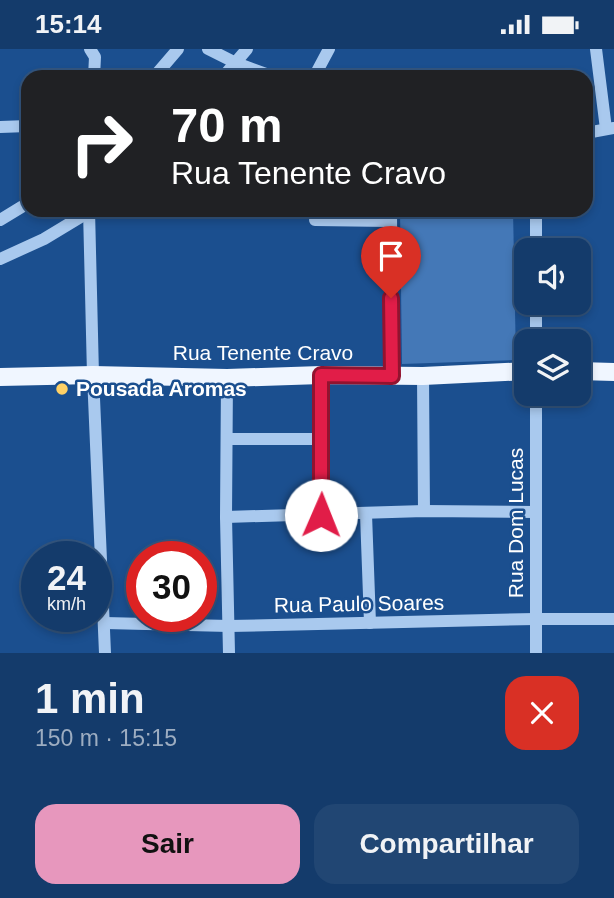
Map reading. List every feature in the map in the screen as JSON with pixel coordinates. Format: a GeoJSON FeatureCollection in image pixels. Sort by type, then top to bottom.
{"type":"FeatureCollection","features":[{"type":"Feature","properties":{"kind":"main road"},"geometry":{"type":"LineString","coordinates":[[591,371],[614,372]]}},
{"type":"Feature","properties":{"kind":"main road","name":"Rua Tenente Cravo"},"geometry":{"type":"LineString","coordinates":[[0,377],[423,376],[514,372]]}},
{"type":"Feature","properties":{"kind":"street"},"geometry":{"type":"LineString","coordinates":[[90,49],[95,57],[95,70]]}},
{"type":"Feature","properties":{"kind":"street"},"geometry":{"type":"LineString","coordinates":[[160,70],[178,49]]}},
{"type":"Feature","properties":{"kind":"street"},"geometry":{"type":"LineString","coordinates":[[208,49],[255,70]]}},
{"type":"Feature","properties":{"kind":"street"},"geometry":{"type":"LineString","coordinates":[[230,70],[247,49]]}},
{"type":"Feature","properties":{"kind":"street"},"geometry":{"type":"LineString","coordinates":[[318,70],[329,49]]}},
{"type":"Feature","properties":{"kind":"street"},"geometry":{"type":"LineString","coordinates":[[596,49],[610,129]]}},
{"type":"Feature","properties":{"kind":"street"},"geometry":{"type":"LineString","coordinates":[[0,127],[21,126]]}},
{"type":"Feature","properties":{"kind":"street"},"geometry":{"type":"LineString","coordinates":[[0,219],[21,207]]}},
{"type":"Feature","properties":{"kind":"street"},"geometry":{"type":"LineString","coordinates":[[0,259],[44,239],[80,217]]}},
{"type":"Feature","properties":{"kind":"street"},"geometry":{"type":"LineString","coordinates":[[90,217],[93,375],[101,541]]}},
{"type":"Feature","properties":{"kind":"street"},"geometry":{"type":"LineString","coordinates":[[315,220],[371,217]]}},
{"type":"Feature","properties":{"kind":"street"},"geometry":{"type":"LineString","coordinates":[[390,217],[392,376]]}},
{"type":"Feature","properties":{"kind":"street"},"geometry":{"type":"LineString","coordinates":[[536,217],[536,238]]}},
{"type":"Feature","properties":{"kind":"street"},"geometry":{"type":"LineString","coordinates":[[321,375],[321,515]]}},
{"type":"Feature","properties":{"kind":"street"},"geometry":{"type":"LineString","coordinates":[[423,376],[424,511]]}},
{"type":"Feature","properties":{"kind":"street"},"geometry":{"type":"LineString","coordinates":[[227,378],[229,653]]}},
{"type":"Feature","properties":{"kind":"street","name":"Rua Dom Lucas"},"geometry":{"type":"LineString","coordinates":[[536,406],[536,653]]}},
{"type":"Feature","properties":{"kind":"street"},"geometry":{"type":"LineString","coordinates":[[227,439],[322,439]]}},
{"type":"Feature","properties":{"kind":"street"},"geometry":{"type":"LineString","coordinates":[[226,517],[424,511],[535,512]]}},
{"type":"Feature","properties":{"kind":"street"},"geometry":{"type":"LineString","coordinates":[[366,514],[370,623]]}},
{"type":"Feature","properties":{"kind":"street","name":"Rua Paulo Soares"},"geometry":{"type":"LineString","coordinates":[[112,623],[229,626],[614,618]]}},
{"type":"Feature","properties":{"kind":"street"},"geometry":{"type":"LineString","coordinates":[[105,632],[106,653]]}},
{"type":"Feature","properties":{"kind":"building"},"geometry":{"type":"Polygon","coordinates":[[[400,217],[513,217],[514,360],[402,364],[400,217]]]}},
{"type":"Feature","properties":{"kind":"place","name":"Pousada Aromas"},"geometry":{"type":"Point","coordinates":[62,389]}},
{"type":"Feature","properties":{"kind":"route"},"geometry":{"type":"LineString","coordinates":[[321,515],[321,375],[392,376],[391,298]]}}]}
